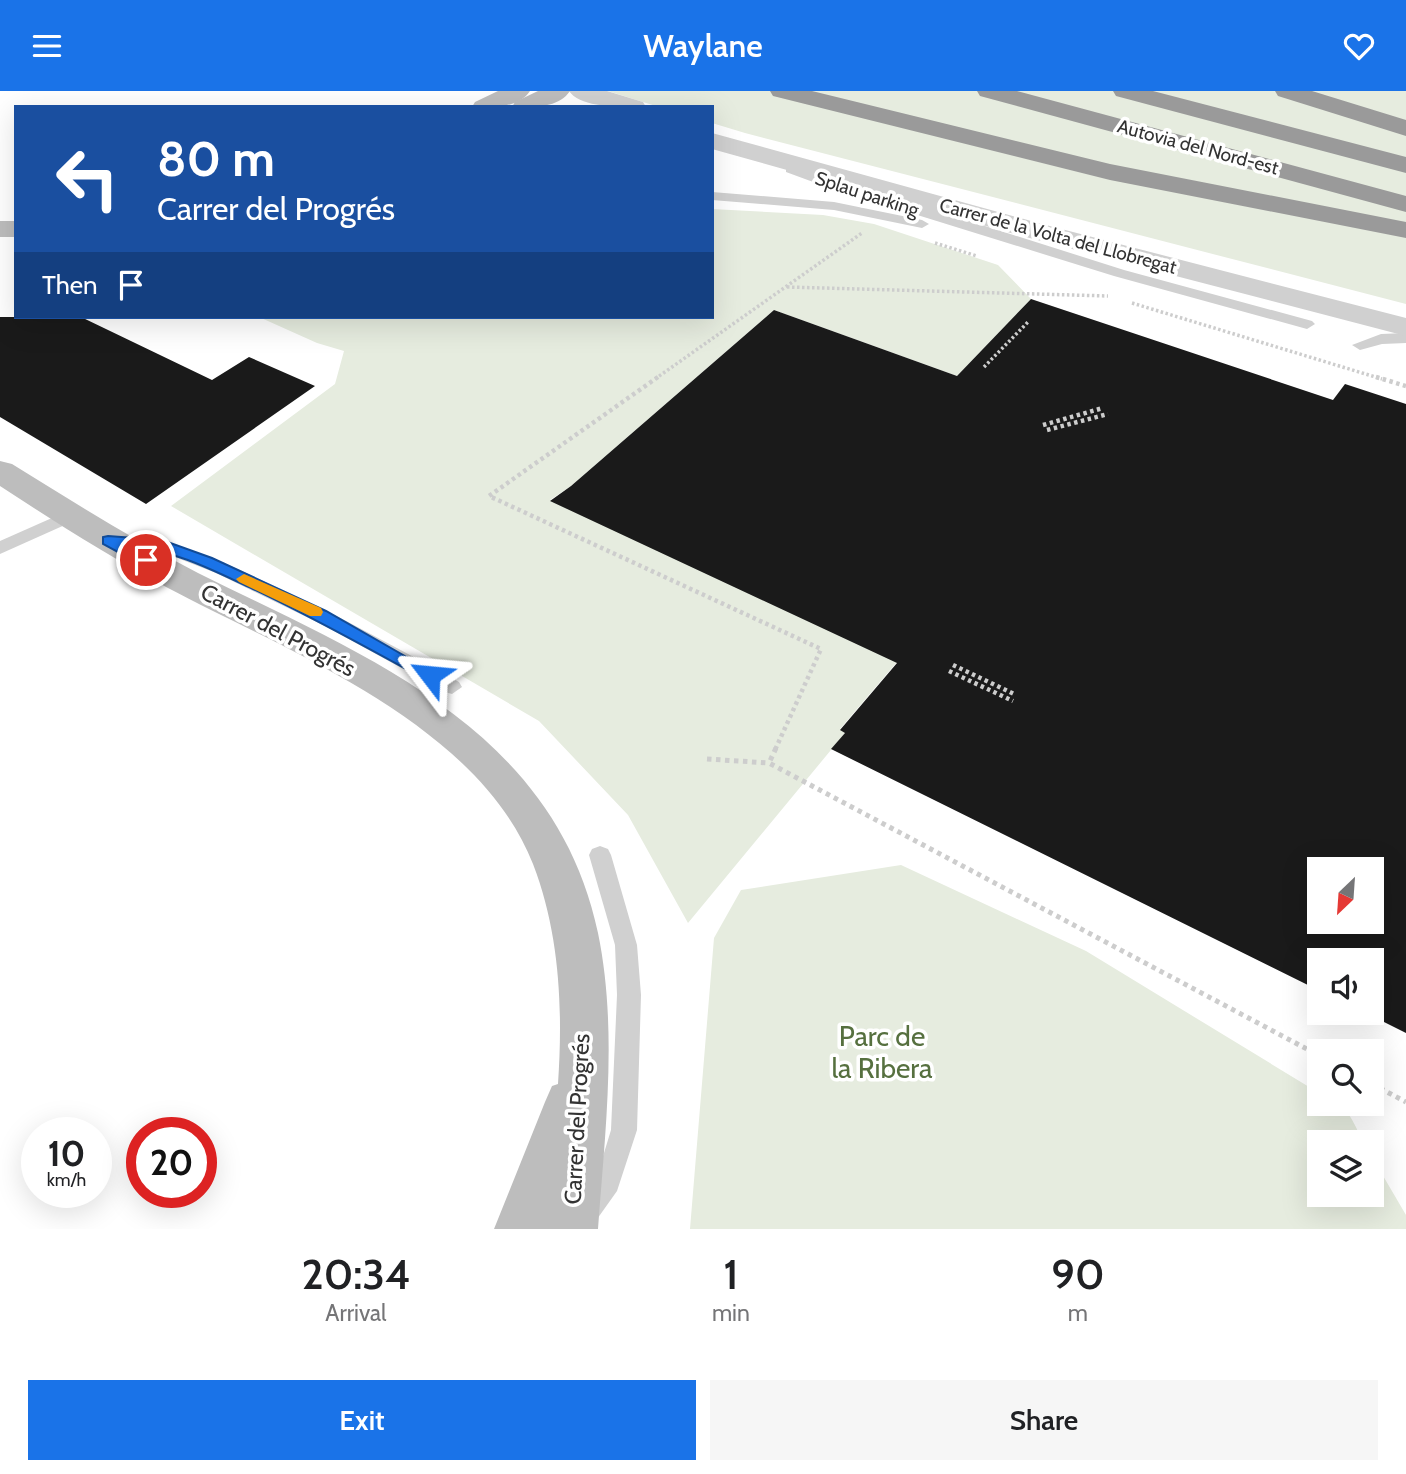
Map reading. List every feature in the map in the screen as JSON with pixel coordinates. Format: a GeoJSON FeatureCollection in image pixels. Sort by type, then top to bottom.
{"type":"FeatureCollection","features":[{"type":"Feature","properties":{"kind":"highway"},"geometry":{"type":"LineString","coordinates":[[782,91],[1110,172],[1406,230]]}},
{"type":"Feature","properties":{"kind":"highway","name":"Autovia del Nord-est"},"geometry":{"type":"LineString","coordinates":[[989,91],[1406,204]]}},
{"type":"Feature","properties":{"kind":"highway","name":"Autovia del Nord-est"},"geometry":{"type":"LineString","coordinates":[[1125,91],[1406,165]]}},
{"type":"Feature","properties":{"kind":"highway"},"geometry":{"type":"LineString","coordinates":[[1211,91],[1406,142]]}},
{"type":"Feature","properties":{"kind":"highway"},"geometry":{"type":"LineString","coordinates":[[1287,91],[1406,128]]}},
{"type":"Feature","properties":{"kind":"main road"},"geometry":{"type":"LineString","coordinates":[[488,105],[517,91]]}},
{"type":"Feature","properties":{"kind":"main road"},"geometry":{"type":"LineString","coordinates":[[528,105],[558,91]]}},
{"type":"Feature","properties":{"kind":"main road","name":"Carrer del Progrés"},"geometry":{"type":"LineString","coordinates":[[0,471],[108,541],[345,663],[400,696],[451,728],[513,790],[554,860],[575,932],[582,992],[582,1071],[573,1229]]}},
{"type":"Feature","properties":{"kind":"main road"},"geometry":{"type":"LineString","coordinates":[[520,1229],[582,1071]]}},
{"type":"Feature","properties":{"kind":"street"},"geometry":{"type":"LineString","coordinates":[[546,91],[591,105]]}},
{"type":"Feature","properties":{"kind":"street"},"geometry":{"type":"LineString","coordinates":[[581,91],[627,105]]}},
{"type":"Feature","properties":{"kind":"street","name":"Carrer de la Volta del Llobregat"},"geometry":{"type":"LineString","coordinates":[[714,131],[998,210],[1406,313]]}},
{"type":"Feature","properties":{"kind":"street","name":"Carrer de la Volta del Llobregat"},"geometry":{"type":"LineString","coordinates":[[714,142],[1032,230],[1406,327]]}},
{"type":"Feature","properties":{"kind":"lane","name":"Splau parking"},"geometry":{"type":"LineString","coordinates":[[751,153],[829,183],[1119,273],[1307,324]]}},
{"type":"Feature","properties":{"kind":"lane"},"geometry":{"type":"LineString","coordinates":[[714,196],[758,198],[872,213],[1119,273]]}},
{"type":"Feature","properties":{"kind":"lane"},"geometry":{"type":"LineString","coordinates":[[1406,338],[1381,339],[1360,345],[1406,346]]}},
{"type":"Feature","properties":{"kind":"lane"},"geometry":{"type":"LineString","coordinates":[[0,548],[70,516]]}},
{"type":"Feature","properties":{"kind":"lane"},"geometry":{"type":"LineString","coordinates":[[108,541],[162,545],[206,561],[321,615],[452,687]]}},
{"type":"Feature","properties":{"kind":"lane"},"geometry":{"type":"LineString","coordinates":[[573,1229],[608,1182],[624,1130],[629,995],[626,945],[600,855]]}},
{"type":"Feature","properties":{"kind":"path"},"geometry":{"type":"LineString","coordinates":[[769,763],[821,649],[489,496],[863,232]]}},
{"type":"Feature","properties":{"kind":"path"},"geometry":{"type":"LineString","coordinates":[[926,240],[978,256]]}},
{"type":"Feature","properties":{"kind":"path"},"geometry":{"type":"LineString","coordinates":[[786,287],[1108,296]]}},
{"type":"Feature","properties":{"kind":"path"},"geometry":{"type":"LineString","coordinates":[[1082,288],[1406,386]]}},
{"type":"Feature","properties":{"kind":"path"},"geometry":{"type":"LineString","coordinates":[[984,367],[1028,321]]}},
{"type":"Feature","properties":{"kind":"path"},"geometry":{"type":"LineString","coordinates":[[1043,425],[1102,408]]}},
{"type":"Feature","properties":{"kind":"path"},"geometry":{"type":"LineString","coordinates":[[1048,430],[1108,414]]}},
{"type":"Feature","properties":{"kind":"path"},"geometry":{"type":"LineString","coordinates":[[953,665],[1016,695]]}},
{"type":"Feature","properties":{"kind":"path"},"geometry":{"type":"LineString","coordinates":[[949,671],[1013,701]]}},
{"type":"Feature","properties":{"kind":"path"},"geometry":{"type":"LineString","coordinates":[[707,759],[769,763],[1307,1049]]}},
{"type":"Feature","properties":{"kind":"path"},"geometry":{"type":"LineString","coordinates":[[1384,1090],[1406,1102]]}},
{"type":"Feature","properties":{"kind":"green space"},"geometry":{"type":"Polygon","coordinates":[[[608,91],[1406,91],[1406,304],[745,133],[714,124],[714,105],[653,105],[608,91]]]}},
{"type":"Feature","properties":{"kind":"green space"},"geometry":{"type":"Polygon","coordinates":[[[714,209],[823,215],[874,224],[998,265],[1031,299],[957,376],[774,310],[571,486],[550,500],[897,662],[840,729],[845,733],[688,923],[628,815],[539,721],[171,506],[335,384],[344,351],[317,343],[263,319],[714,319],[714,209]]]}},
{"type":"Feature","properties":{"kind":"green space","name":"Parc de la Ribera"},"geometry":{"type":"Polygon","coordinates":[[[901,865],[1086,951],[1307,1086],[1307,1116],[1349,1116],[1357,1130],[1307,1130],[1307,1207],[1384,1207],[1384,1177],[1406,1215],[1406,1229],[690,1229],[714,938],[741,890],[901,865]]]}},
{"type":"Feature","properties":{"kind":"building"},"geometry":{"type":"Polygon","coordinates":[[[1031,299],[1333,400],[1345,384],[1406,404],[1406,1033],[1384,1022],[1384,948],[1307,948],[1307,985],[831,749],[845,733],[840,730],[897,663],[550,501],[571,486],[774,310],[957,376],[1031,299]]]}},
{"type":"Feature","properties":{"kind":"building"},"geometry":{"type":"Polygon","coordinates":[[[0,317],[85,319],[212,380],[249,357],[315,386],[146,504],[0,417],[0,317]]]}},
{"type":"Feature","properties":{"kind":"slow traffic"},"geometry":{"type":"LineString","coordinates":[[244,579],[316,612]]}},
{"type":"Feature","properties":{"kind":"route"},"geometry":{"type":"LineString","coordinates":[[146,560],[108,541],[162,545],[206,561],[321,615],[430,675]]}}]}
